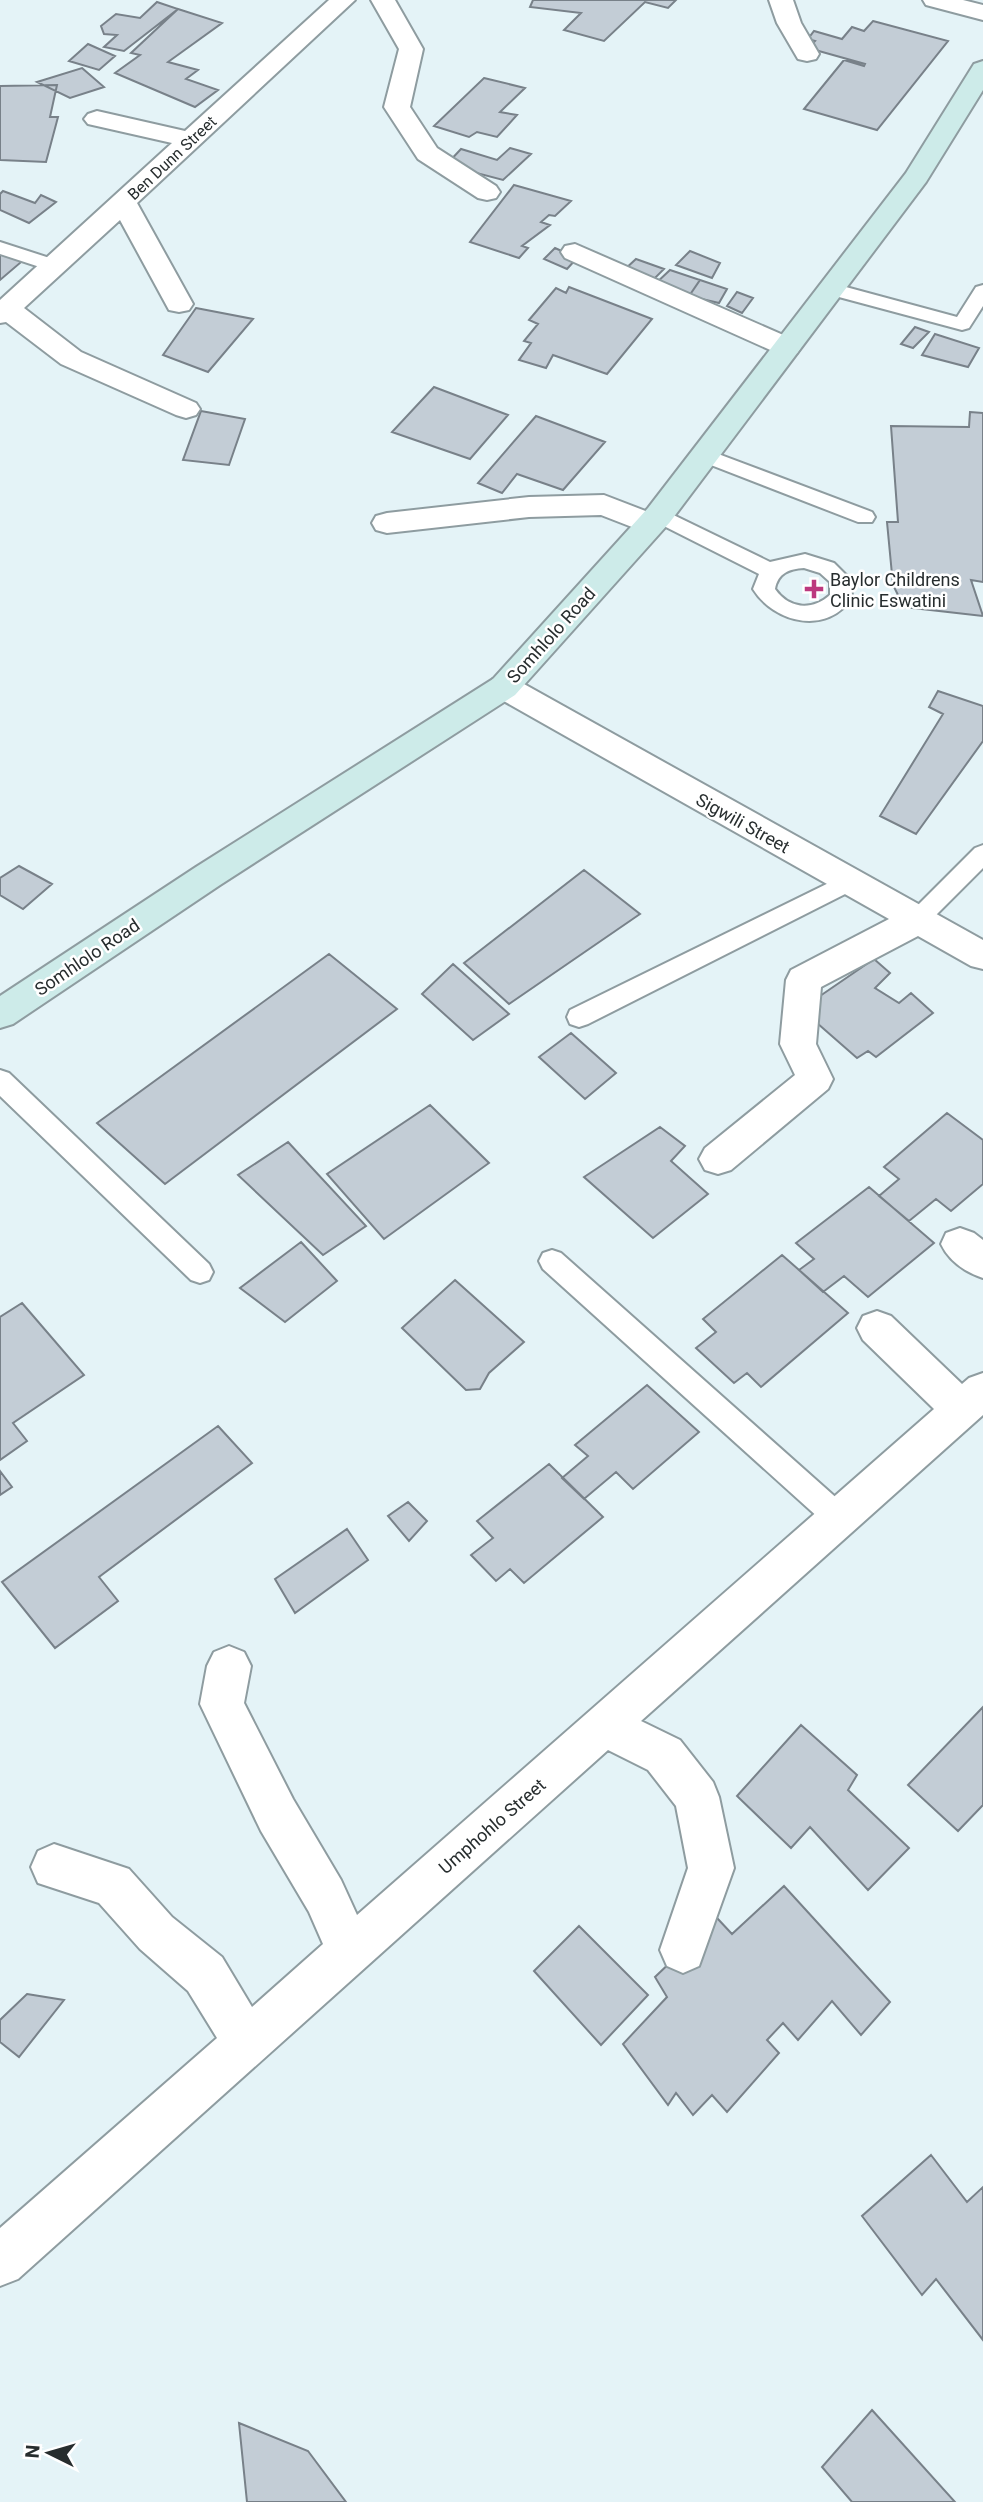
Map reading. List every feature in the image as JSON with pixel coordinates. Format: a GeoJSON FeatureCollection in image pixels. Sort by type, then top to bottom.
{"type":"FeatureCollection","features":[{"type":"Feature","properties":{"kind":"main road","name":"Somhlolo Road"},"geometry":{"type":"LineString","coordinates":[[0,1014],[208,876],[503,687],[655,519],[705,455],[917,176],[983,69]]}},
{"type":"Feature","properties":{"kind":"main road","name":"Somhlolo Road"},"geometry":{"type":"LineString","coordinates":[[917,176],[983,107]]}},
{"type":"Feature","properties":{"kind":"street","name":"Ben Dunn Street"},"geometry":{"type":"LineString","coordinates":[[3,312],[343,0]]}},
{"type":"Feature","properties":{"kind":"street"},"geometry":{"type":"LineString","coordinates":[[383,0],[411,49],[397,107],[427,153],[487,192]]}},
{"type":"Feature","properties":{"kind":"street"},"geometry":{"type":"LineString","coordinates":[[781,0],[789,23],[807,54]]}},
{"type":"Feature","properties":{"kind":"street"},"geometry":{"type":"LineString","coordinates":[[935,0],[983,13]]}},
{"type":"Feature","properties":{"kind":"street"},"geometry":{"type":"LineString","coordinates":[[97,119],[191,140]]}},
{"type":"Feature","properties":{"kind":"street"},"geometry":{"type":"LineString","coordinates":[[124,203],[179,304]]}},
{"type":"Feature","properties":{"kind":"street"},"geometry":{"type":"LineString","coordinates":[[575,252],[787,347]]}},
{"type":"Feature","properties":{"kind":"street"},"geometry":{"type":"LineString","coordinates":[[3,312],[71,358],[186,409]]}},
{"type":"Feature","properties":{"kind":"street"},"geometry":{"type":"LineString","coordinates":[[387,523],[529,507],[604,505],[655,519]]}},
{"type":"Feature","properties":{"kind":"street","name":"Sigwili Street"},"geometry":{"type":"LineString","coordinates":[[503,687],[983,956]]}},
{"type":"Feature","properties":{"kind":"street"},"geometry":{"type":"LineString","coordinates":[[718,1159],[815,1079],[798,1044],[804,980],[917,920]]}},
{"type":"Feature","properties":{"kind":"street"},"geometry":{"type":"LineString","coordinates":[[877,1328],[972,1400]]}},
{"type":"Feature","properties":{"kind":"street","name":"Umphohlo Street"},"geometry":{"type":"LineString","coordinates":[[0,2261],[972,1400]]}},
{"type":"Feature","properties":{"kind":"street"},"geometry":{"type":"LineString","coordinates":[[229,1666],[222,1704],[277,1815],[325,1896],[350,1952]]}},
{"type":"Feature","properties":{"kind":"street"},"geometry":{"type":"LineString","coordinates":[[605,1726],[664,1755],[697,1797],[711,1868],[683,1950]]}},
{"type":"Feature","properties":{"kind":"street"},"geometry":{"type":"LineString","coordinates":[[54,1867],[113,1885],[156,1933],[205,1974],[247,2043]]}},
{"type":"Feature","properties":{"kind":"lane"},"geometry":{"type":"LineString","coordinates":[[0,248],[55,266]]}},
{"type":"Feature","properties":{"kind":"lane"},"geometry":{"type":"LineString","coordinates":[[831,289],[961,324],[983,291]]}},
{"type":"Feature","properties":{"kind":"lane"},"geometry":{"type":"LineString","coordinates":[[705,455],[865,517]]}},
{"type":"Feature","properties":{"kind":"lane"},"geometry":{"type":"LineString","coordinates":[[655,519],[771,571]]}},
{"type":"Feature","properties":{"kind":"lane"},"geometry":{"type":"LineString","coordinates":[[917,920],[983,854]]}},
{"type":"Feature","properties":{"kind":"lane"},"geometry":{"type":"LineString","coordinates":[[579,1017],[849,883]]}},
{"type":"Feature","properties":{"kind":"lane"},"geometry":{"type":"LineString","coordinates":[[0,1080],[200,1272]]}},
{"type":"Feature","properties":{"kind":"lane"},"geometry":{"type":"LineString","coordinates":[[552,1261],[840,1518]]}},
{"type":"Feature","properties":{"kind":"building"},"geometry":{"type":"Polygon","coordinates":[[[533,0],[676,0],[668,8],[645,2],[604,41],[564,30],[581,13],[530,7],[533,0]]]}},
{"type":"Feature","properties":{"kind":"building"},"geometry":{"type":"Polygon","coordinates":[[[157,2],[178,9],[124,51],[104,47],[117,35],[104,34],[101,26],[116,14],[140,18],[157,2]]]}},
{"type":"Feature","properties":{"kind":"building"},"geometry":{"type":"Polygon","coordinates":[[[178,9],[222,23],[168,62],[198,70],[186,79],[218,90],[195,107],[115,73],[140,55],[131,53],[178,9]]]}},
{"type":"Feature","properties":{"kind":"building"},"geometry":{"type":"Polygon","coordinates":[[[873,21],[948,41],[877,130],[804,109],[844,60],[864,66],[865,64],[808,48],[815,41],[808,39],[814,31],[842,39],[852,27],[864,31],[873,21]]]}},
{"type":"Feature","properties":{"kind":"building"},"geometry":{"type":"Polygon","coordinates":[[[88,44],[115,56],[99,70],[69,61],[88,44]]]}},
{"type":"Feature","properties":{"kind":"building"},"geometry":{"type":"Polygon","coordinates":[[[82,68],[104,87],[70,98],[37,82],[82,68]]]}},
{"type":"Feature","properties":{"kind":"building"},"geometry":{"type":"Polygon","coordinates":[[[484,78],[525,88],[500,112],[517,115],[497,137],[477,132],[469,137],[434,126],[484,78]]]}},
{"type":"Feature","properties":{"kind":"building"},"geometry":{"type":"Polygon","coordinates":[[[57,85],[50,117],[58,117],[46,162],[0,160],[0,86],[57,85]]]}},
{"type":"Feature","properties":{"kind":"building"},"geometry":{"type":"Polygon","coordinates":[[[510,148],[531,154],[503,180],[446,165],[461,149],[497,160],[510,148]]]}},
{"type":"Feature","properties":{"kind":"building"},"geometry":{"type":"Polygon","coordinates":[[[514,185],[571,201],[555,216],[549,215],[541,222],[550,225],[522,246],[528,248],[519,258],[470,242],[514,185]]]}},
{"type":"Feature","properties":{"kind":"building"},"geometry":{"type":"Polygon","coordinates":[[[3,191],[35,203],[41,195],[56,202],[29,223],[0,210],[0,194],[3,191]]]}},
{"type":"Feature","properties":{"kind":"building"},"geometry":{"type":"Polygon","coordinates":[[[0,248],[27,257],[0,280],[0,248]]]}},
{"type":"Feature","properties":{"kind":"building"},"geometry":{"type":"Polygon","coordinates":[[[555,248],[577,258],[567,269],[544,259],[555,248]]]}},
{"type":"Feature","properties":{"kind":"building"},"geometry":{"type":"Polygon","coordinates":[[[690,251],[720,263],[712,278],[676,265],[690,251]]]}},
{"type":"Feature","properties":{"kind":"building"},"geometry":{"type":"Polygon","coordinates":[[[636,259],[664,269],[654,279],[623,271],[636,259]]]}},
{"type":"Feature","properties":{"kind":"building"},"geometry":{"type":"Polygon","coordinates":[[[670,270],[700,280],[689,296],[654,285],[670,270]]]}},
{"type":"Feature","properties":{"kind":"building"},"geometry":{"type":"Polygon","coordinates":[[[700,280],[727,289],[719,303],[689,296],[700,280]]]}},
{"type":"Feature","properties":{"kind":"building"},"geometry":{"type":"Polygon","coordinates":[[[569,287],[652,319],[607,374],[553,355],[546,368],[519,360],[531,343],[524,341],[538,324],[529,320],[556,288],[566,293],[569,287]]]}},
{"type":"Feature","properties":{"kind":"building"},"geometry":{"type":"Polygon","coordinates":[[[737,292],[753,298],[742,313],[727,306],[737,292]]]}},
{"type":"Feature","properties":{"kind":"building"},"geometry":{"type":"Polygon","coordinates":[[[196,308],[253,319],[208,372],[163,355],[196,308]]]}},
{"type":"Feature","properties":{"kind":"building"},"geometry":{"type":"Polygon","coordinates":[[[915,327],[929,332],[913,348],[901,344],[915,327]]]}},
{"type":"Feature","properties":{"kind":"building"},"geometry":{"type":"Polygon","coordinates":[[[935,334],[979,348],[968,367],[922,355],[935,334]]]}},
{"type":"Feature","properties":{"kind":"building"},"geometry":{"type":"Polygon","coordinates":[[[434,387],[508,415],[470,459],[392,432],[434,387]]]}},
{"type":"Feature","properties":{"kind":"building"},"geometry":{"type":"Polygon","coordinates":[[[201,411],[245,419],[229,465],[183,460],[201,411]]]}},
{"type":"Feature","properties":{"kind":"building"},"geometry":{"type":"Polygon","coordinates":[[[970,412],[983,413],[983,582],[971,580],[983,616],[904,607],[893,585],[887,522],[898,522],[891,426],[969,427],[970,412]]]}},
{"type":"Feature","properties":{"kind":"building"},"geometry":{"type":"Polygon","coordinates":[[[536,416],[605,442],[563,490],[517,474],[502,493],[478,483],[536,416]]]}},
{"type":"Feature","properties":{"kind":"building"},"geometry":{"type":"Polygon","coordinates":[[[938,691],[983,706],[983,741],[916,834],[880,816],[943,714],[929,707],[938,691]]]}},
{"type":"Feature","properties":{"kind":"building"},"geometry":{"type":"Polygon","coordinates":[[[19,866],[52,884],[23,909],[0,895],[0,878],[19,866]]]}},
{"type":"Feature","properties":{"kind":"building"},"geometry":{"type":"Polygon","coordinates":[[[584,870],[640,914],[509,1004],[464,963],[584,870]]]}},
{"type":"Feature","properties":{"kind":"building"},"geometry":{"type":"Polygon","coordinates":[[[329,954],[397,1009],[165,1184],[97,1123],[329,954]]]}},
{"type":"Feature","properties":{"kind":"building"},"geometry":{"type":"Polygon","coordinates":[[[874,959],[890,973],[875,988],[899,1003],[911,993],[933,1013],[876,1057],[868,1051],[857,1058],[801,1009],[874,959]]]}},
{"type":"Feature","properties":{"kind":"building"},"geometry":{"type":"Polygon","coordinates":[[[453,964],[509,1014],[473,1040],[422,994],[453,964]]]}},
{"type":"Feature","properties":{"kind":"building"},"geometry":{"type":"Polygon","coordinates":[[[571,1033],[616,1073],[585,1099],[539,1057],[571,1033]]]}},
{"type":"Feature","properties":{"kind":"building"},"geometry":{"type":"Polygon","coordinates":[[[430,1105],[489,1163],[384,1239],[327,1174],[430,1105]]]}},
{"type":"Feature","properties":{"kind":"building"},"geometry":{"type":"Polygon","coordinates":[[[947,1113],[983,1140],[983,1184],[951,1211],[936,1199],[909,1221],[879,1196],[899,1179],[884,1167],[947,1113]]]}},
{"type":"Feature","properties":{"kind":"building"},"geometry":{"type":"Polygon","coordinates":[[[660,1127],[685,1146],[671,1161],[708,1194],[653,1238],[584,1177],[660,1127]]]}},
{"type":"Feature","properties":{"kind":"building"},"geometry":{"type":"Polygon","coordinates":[[[288,1142],[366,1226],[323,1255],[238,1175],[288,1142]]]}},
{"type":"Feature","properties":{"kind":"building"},"geometry":{"type":"Polygon","coordinates":[[[869,1187],[934,1243],[868,1297],[844,1276],[823,1292],[799,1270],[814,1259],[796,1243],[869,1187]]]}},
{"type":"Feature","properties":{"kind":"building"},"geometry":{"type":"Polygon","coordinates":[[[301,1242],[337,1281],[285,1322],[240,1288],[301,1242]]]}},
{"type":"Feature","properties":{"kind":"building"},"geometry":{"type":"Polygon","coordinates":[[[782,1255],[848,1313],[761,1387],[747,1373],[734,1383],[696,1348],[716,1332],[703,1319],[782,1255]]]}},
{"type":"Feature","properties":{"kind":"building"},"geometry":{"type":"Polygon","coordinates":[[[455,1280],[524,1342],[489,1373],[480,1389],[466,1390],[402,1328],[455,1280]]]}},
{"type":"Feature","properties":{"kind":"building"},"geometry":{"type":"Polygon","coordinates":[[[22,1303],[84,1375],[13,1423],[27,1441],[0,1460],[0,1317],[22,1303]]]}},
{"type":"Feature","properties":{"kind":"building"},"geometry":{"type":"Polygon","coordinates":[[[647,1385],[699,1432],[633,1489],[616,1472],[584,1499],[562,1478],[588,1456],[575,1445],[647,1385]]]}},
{"type":"Feature","properties":{"kind":"building"},"geometry":{"type":"Polygon","coordinates":[[[218,1426],[252,1463],[99,1577],[118,1601],[55,1648],[2,1582],[218,1426]]]}},
{"type":"Feature","properties":{"kind":"building"},"geometry":{"type":"Polygon","coordinates":[[[549,1464],[603,1517],[524,1583],[510,1569],[496,1581],[471,1555],[493,1538],[477,1521],[549,1464]]]}},
{"type":"Feature","properties":{"kind":"building"},"geometry":{"type":"Polygon","coordinates":[[[0,1471],[12,1487],[0,1495],[0,1471]]]}},
{"type":"Feature","properties":{"kind":"building"},"geometry":{"type":"Polygon","coordinates":[[[408,1502],[427,1521],[409,1541],[388,1516],[408,1502]]]}},
{"type":"Feature","properties":{"kind":"building"},"geometry":{"type":"Polygon","coordinates":[[[347,1529],[368,1560],[295,1613],[275,1579],[347,1529]]]}},
{"type":"Feature","properties":{"kind":"building"},"geometry":{"type":"Polygon","coordinates":[[[983,1707],[983,1805],[958,1831],[908,1785],[983,1707]]]}},
{"type":"Feature","properties":{"kind":"building"},"geometry":{"type":"Polygon","coordinates":[[[801,1725],[857,1775],[848,1790],[909,1848],[868,1890],[810,1827],[791,1848],[737,1796],[801,1725]]]}},
{"type":"Feature","properties":{"kind":"building"},"geometry":{"type":"Polygon","coordinates":[[[784,1886],[890,2002],[861,2035],[832,2001],[798,2040],[783,2023],[767,2040],[779,2053],[727,2112],[712,2095],[693,2115],[676,2093],[668,2105],[623,2044],[667,1997],[655,1977],[717,1918],[732,1934],[784,1886]]]}},
{"type":"Feature","properties":{"kind":"building"},"geometry":{"type":"Polygon","coordinates":[[[579,1926],[648,1995],[601,2045],[534,1971],[579,1926]]]}},
{"type":"Feature","properties":{"kind":"building"},"geometry":{"type":"Polygon","coordinates":[[[27,1994],[64,2000],[19,2057],[0,2042],[0,2020],[27,1994]]]}},
{"type":"Feature","properties":{"kind":"building"},"geometry":{"type":"Polygon","coordinates":[[[931,2155],[967,2202],[983,2187],[983,2340],[936,2279],[922,2295],[862,2216],[931,2155]]]}},
{"type":"Feature","properties":{"kind":"building"},"geometry":{"type":"Polygon","coordinates":[[[872,2410],[955,2502],[852,2502],[822,2467],[872,2410]]]}},
{"type":"Feature","properties":{"kind":"building"},"geometry":{"type":"Polygon","coordinates":[[[239,2423],[308,2451],[346,2502],[247,2502],[239,2423]]]}},
{"type":"Feature","properties":{"kind":"place","name":"Baylor Childrens Clinic Eswatini"},"geometry":{"type":"Point","coordinates":[814,589]}}]}
